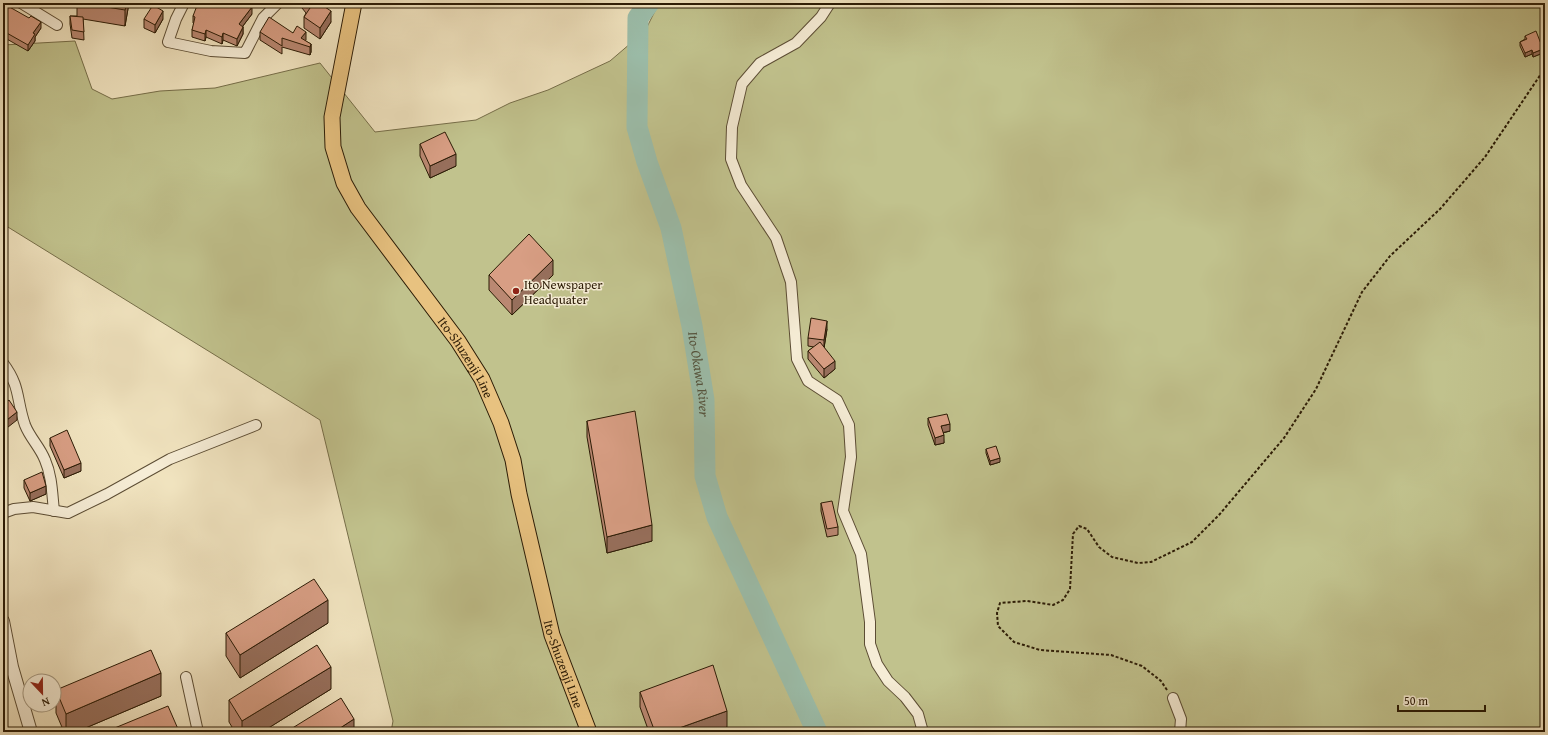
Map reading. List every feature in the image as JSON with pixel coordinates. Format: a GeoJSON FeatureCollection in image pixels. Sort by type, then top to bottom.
{"type":"FeatureCollection","features":[{"type":"Feature","properties":{"kind":"main road","name":"Ito-Shuzenji Line"},"geometry":{"type":"LineString","coordinates":[[354,3],[332,118],[333,147],[344,184],[358,208],[458,341],[482,379],[502,423],[513,460],[519,494],[552,635],[589,732]]}},
{"type":"Feature","properties":{"kind":"street"},"geometry":{"type":"LineString","coordinates":[[21,3],[57,25]]}},
{"type":"Feature","properties":{"kind":"street"},"geometry":{"type":"LineString","coordinates":[[184,3],[176,19],[168,42],[211,51],[245,53],[263,18],[278,3]]}},
{"type":"Feature","properties":{"kind":"street"},"geometry":{"type":"LineString","coordinates":[[830,3],[821,17],[796,43],[760,63],[742,84],[732,126],[731,159],[741,185],[776,238],[791,282],[797,359],[808,381],[837,400],[849,425],[852,457],[843,511],[861,554],[870,622],[870,644],[877,664],[888,681],[905,697],[918,714],[923,732]]}},
{"type":"Feature","properties":{"kind":"street"},"geometry":{"type":"LineString","coordinates":[[3,363],[11,374],[18,390],[22,415],[28,431],[45,459],[52,480],[54,511]]}},
{"type":"Feature","properties":{"kind":"street"},"geometry":{"type":"LineString","coordinates":[[3,513],[14,509],[33,507],[68,513],[108,494],[170,459],[256,425]]}},
{"type":"Feature","properties":{"kind":"street"},"geometry":{"type":"LineString","coordinates":[[3,621],[12,666],[31,732]]}},
{"type":"Feature","properties":{"kind":"street"},"geometry":{"type":"LineString","coordinates":[[186,677],[198,732]]}},
{"type":"Feature","properties":{"kind":"street"},"geometry":{"type":"LineString","coordinates":[[1173,698],[1181,719],[1180,732]]}},
{"type":"Feature","properties":{"kind":"path"},"geometry":{"type":"LineString","coordinates":[[1173,698],[1161,681],[1142,666],[1112,655],[1040,650],[1014,642],[998,626],[997,612],[1000,603],[1027,601],[1053,605],[1064,600],[1070,589],[1073,534],[1079,526],[1086,529],[1099,547],[1112,557],[1138,563],[1151,562],[1192,542],[1219,515],[1284,438],[1316,389],[1362,292],[1390,256],[1440,208],[1485,157],[1545,68]]}},
{"type":"Feature","properties":{"kind":"green space"},"geometry":{"type":"Polygon","coordinates":[[[659,3],[1545,3],[1545,732],[391,732],[393,721],[320,420],[3,224],[3,45],[75,41],[92,89],[112,99],[160,91],[215,88],[320,63],[375,132],[476,120],[510,103],[548,90],[610,61],[645,31],[659,3]]]}},
{"type":"Feature","properties":{"kind":"building"},"geometry":{"type":"Polygon","coordinates":[[[82,3],[127,3],[125,10],[82,3]]]}},
{"type":"Feature","properties":{"kind":"building"},"geometry":{"type":"Polygon","coordinates":[[[198,3],[203,5],[204,3],[246,3],[252,7],[239,24],[243,27],[237,39],[223,33],[222,37],[206,30],[205,34],[192,30],[195,17],[193,16],[198,3]]]}},
{"type":"Feature","properties":{"kind":"building"},"geometry":{"type":"Polygon","coordinates":[[[307,3],[319,3],[331,11],[320,28],[304,17],[310,8],[307,3]]]}},
{"type":"Feature","properties":{"kind":"building"},"geometry":{"type":"Polygon","coordinates":[[[6,5],[29,18],[31,16],[41,22],[33,33],[35,34],[28,45],[5,32],[3,36],[3,11],[6,5]]]}},
{"type":"Feature","properties":{"kind":"building"},"geometry":{"type":"Polygon","coordinates":[[[153,5],[163,11],[155,25],[144,19],[153,5]]]}},
{"type":"Feature","properties":{"kind":"building"},"geometry":{"type":"Polygon","coordinates":[[[70,16],[83,17],[84,32],[72,30],[70,16]]]}},
{"type":"Feature","properties":{"kind":"building"},"geometry":{"type":"Polygon","coordinates":[[[269,17],[293,33],[297,26],[306,32],[301,38],[311,44],[310,47],[282,38],[282,46],[260,32],[269,17]]]}},
{"type":"Feature","properties":{"kind":"building"},"geometry":{"type":"Polygon","coordinates":[[[1536,31],[1543,49],[1533,53],[1532,50],[1525,53],[1520,42],[1527,39],[1525,36],[1536,31]]]}},
{"type":"Feature","properties":{"kind":"building"},"geometry":{"type":"Polygon","coordinates":[[[445,132],[456,154],[430,166],[420,144],[445,132]]]}},
{"type":"Feature","properties":{"kind":"building"},"geometry":{"type":"Polygon","coordinates":[[[529,234],[553,260],[512,300],[489,275],[529,234]]]}},
{"type":"Feature","properties":{"kind":"building"},"geometry":{"type":"Polygon","coordinates":[[[811,318],[827,321],[824,340],[808,338],[811,318]]]}},
{"type":"Feature","properties":{"kind":"building"},"geometry":{"type":"Polygon","coordinates":[[[820,342],[835,361],[824,369],[808,351],[820,342]]]}},
{"type":"Feature","properties":{"kind":"building"},"geometry":{"type":"Polygon","coordinates":[[[9,400],[17,412],[3,423],[3,405],[9,400]]]}},
{"type":"Feature","properties":{"kind":"building"},"geometry":{"type":"Polygon","coordinates":[[[635,411],[652,525],[607,537],[587,421],[635,411]]]}},
{"type":"Feature","properties":{"kind":"building"},"geometry":{"type":"Polygon","coordinates":[[[947,414],[950,424],[941,426],[944,435],[935,438],[928,418],[947,414]]]}},
{"type":"Feature","properties":{"kind":"building"},"geometry":{"type":"Polygon","coordinates":[[[67,430],[81,463],[64,470],[50,438],[67,430]]]}},
{"type":"Feature","properties":{"kind":"building"},"geometry":{"type":"Polygon","coordinates":[[[996,446],[1000,458],[990,461],[986,449],[996,446]]]}},
{"type":"Feature","properties":{"kind":"building"},"geometry":{"type":"Polygon","coordinates":[[[42,472],[46,486],[30,493],[24,480],[42,472]]]}},
{"type":"Feature","properties":{"kind":"building"},"geometry":{"type":"Polygon","coordinates":[[[832,501],[838,527],[827,529],[821,503],[832,501]]]}},
{"type":"Feature","properties":{"kind":"building"},"geometry":{"type":"Polygon","coordinates":[[[314,579],[328,600],[240,655],[226,633],[314,579]]]}},
{"type":"Feature","properties":{"kind":"building"},"geometry":{"type":"Polygon","coordinates":[[[317,645],[331,667],[242,721],[229,700],[317,645]]]}},
{"type":"Feature","properties":{"kind":"building"},"geometry":{"type":"Polygon","coordinates":[[[151,650],[161,673],[66,714],[62,704],[62,687],[151,650]]]}},
{"type":"Feature","properties":{"kind":"building"},"geometry":{"type":"Polygon","coordinates":[[[713,665],[727,711],[668,732],[655,732],[640,692],[713,665]]]}},
{"type":"Feature","properties":{"kind":"building"},"geometry":{"type":"Polygon","coordinates":[[[341,698],[354,719],[334,732],[286,732],[341,698]]]}},
{"type":"Feature","properties":{"kind":"building"},"geometry":{"type":"Polygon","coordinates":[[[168,706],[178,729],[171,732],[105,732],[168,706]]]}},
{"type":"Feature","properties":{"kind":"waterway","name":"Ito-Okawa River"},"geometry":{"type":"LineString","coordinates":[[649,3],[638,18],[637,127],[647,162],[671,228],[692,326],[704,400],[705,476],[717,517],[817,732]]}},
{"type":"Feature","properties":{"kind":"place","name":"Ito Newspaper Headquater"},"geometry":{"type":"Point","coordinates":[516,291]}}]}
